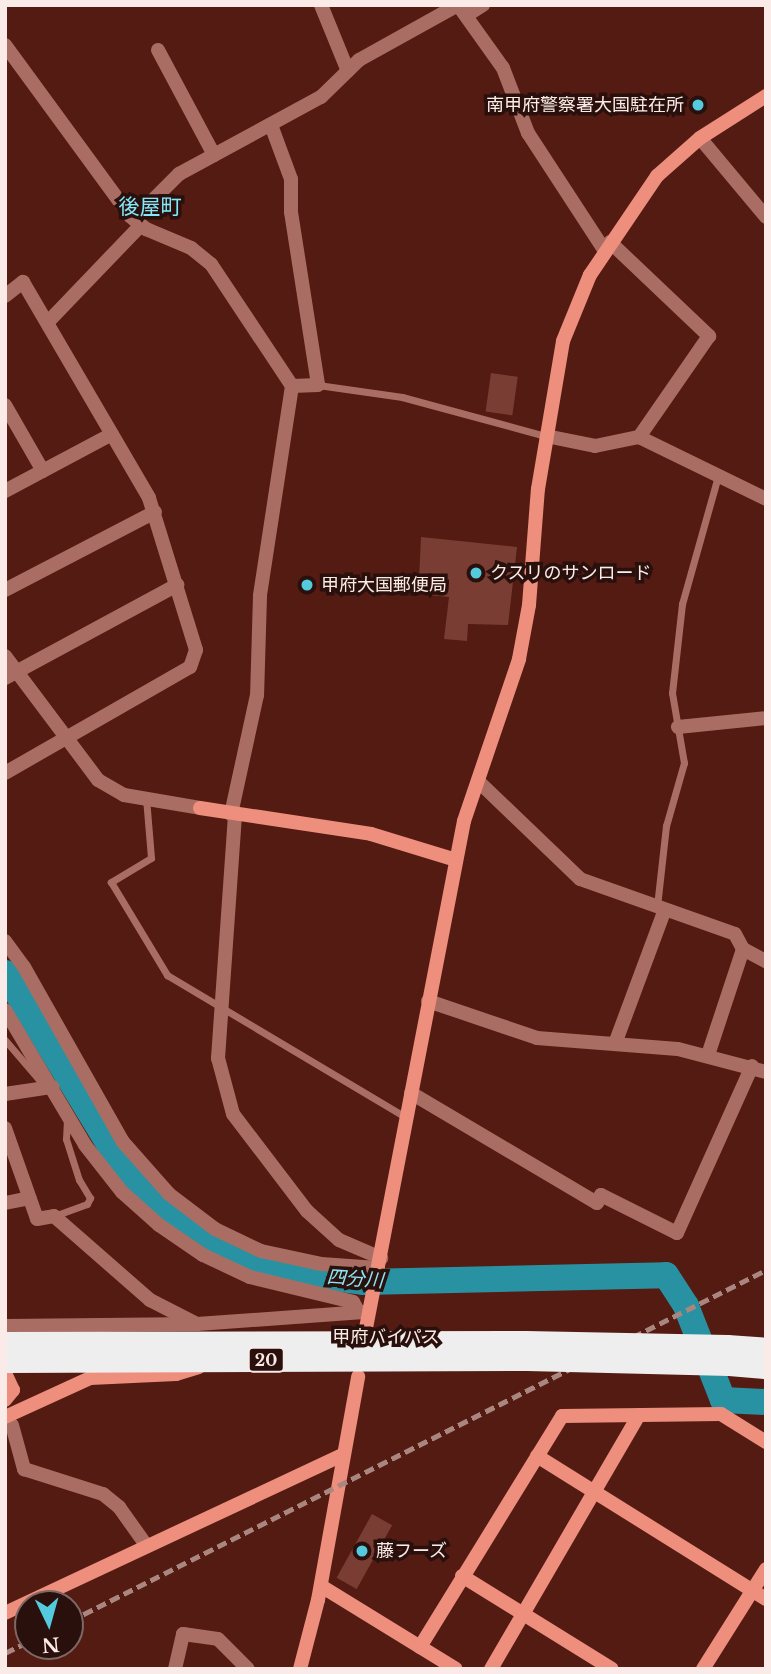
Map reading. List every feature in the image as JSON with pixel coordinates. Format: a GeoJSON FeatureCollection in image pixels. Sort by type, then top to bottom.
{"type":"FeatureCollection","features":[{"type":"Feature","properties":{"kind":"highway","name":"甲府バイパス"},"geometry":{"type":"LineString","coordinates":[[5,1342],[728,1355],[766,1348]]}},
{"type":"Feature","properties":{"kind":"highway","name":"甲府バイパス"},"geometry":{"type":"LineString","coordinates":[[5,1362],[220,1361],[526,1350]]}},
{"type":"Feature","properties":{"kind":"highway","name":"甲府バイパス"},"geometry":{"type":"LineString","coordinates":[[728,1355],[766,1368]]}},
{"type":"Feature","properties":{"kind":"street"},"geometry":{"type":"LineString","coordinates":[[321,5],[348,71]]}},
{"type":"Feature","properties":{"kind":"street"},"geometry":{"type":"LineString","coordinates":[[48,322],[179,174],[321,97],[359,60],[461,9],[483,5]]}},
{"type":"Feature","properties":{"kind":"street"},"geometry":{"type":"LineString","coordinates":[[461,9],[503,68],[528,133],[557,183],[607,247],[709,336],[639,437]]}},
{"type":"Feature","properties":{"kind":"street"},"geometry":{"type":"LineString","coordinates":[[5,44],[138,222],[191,248],[211,264],[292,386],[260,596],[257,695],[233,814],[218,1058],[233,1114],[307,1211],[339,1240],[379,1263]]}},
{"type":"Feature","properties":{"kind":"street"},"geometry":{"type":"LineString","coordinates":[[158,50],[214,155]]}},
{"type":"Feature","properties":{"kind":"street"},"geometry":{"type":"LineString","coordinates":[[366,1313],[379,1263],[408,1118],[456,860],[519,659],[546,436],[563,341],[584,286],[607,247],[657,176],[700,138],[766,96]]}},
{"type":"Feature","properties":{"kind":"street"},"geometry":{"type":"LineString","coordinates":[[271,125],[291,179],[291,212],[318,385],[292,386]]}},
{"type":"Feature","properties":{"kind":"street"},"geometry":{"type":"LineString","coordinates":[[700,138],[766,217]]}},
{"type":"Feature","properties":{"kind":"street"},"geometry":{"type":"LineString","coordinates":[[5,296],[23,282],[155,512],[196,660],[5,773]]}},
{"type":"Feature","properties":{"kind":"street"},"geometry":{"type":"LineString","coordinates":[[5,405],[43,471]]}},
{"type":"Feature","properties":{"kind":"street"},"geometry":{"type":"LineString","coordinates":[[5,491],[112,434]]}},
{"type":"Feature","properties":{"kind":"street"},"geometry":{"type":"LineString","coordinates":[[546,436],[595,446],[639,437],[766,499]]}},
{"type":"Feature","properties":{"kind":"street"},"geometry":{"type":"LineString","coordinates":[[5,590],[155,512]]}},
{"type":"Feature","properties":{"kind":"street"},"geometry":{"type":"LineString","coordinates":[[11,675],[177,585]]}},
{"type":"Feature","properties":{"kind":"street"},"geometry":{"type":"LineString","coordinates":[[5,656],[11,675],[67,738],[99,780],[124,795],[371,834],[456,860]]}},
{"type":"Feature","properties":{"kind":"street"},"geometry":{"type":"LineString","coordinates":[[678,727],[766,718]]}},
{"type":"Feature","properties":{"kind":"street"},"geometry":{"type":"LineString","coordinates":[[479,782],[580,879],[660,910],[735,933],[743,949],[766,961]]}},
{"type":"Feature","properties":{"kind":"street"},"geometry":{"type":"LineString","coordinates":[[616,1041],[660,910]]}},
{"type":"Feature","properties":{"kind":"street"},"geometry":{"type":"LineString","coordinates":[[5,942],[24,967],[122,1142],[169,1194],[215,1229],[261,1251],[321,1264],[379,1263]]}},
{"type":"Feature","properties":{"kind":"street"},"geometry":{"type":"LineString","coordinates":[[708,1055],[743,949]]}},
{"type":"Feature","properties":{"kind":"street"},"geometry":{"type":"LineString","coordinates":[[411,1093],[597,1203],[601,1195],[677,1233],[759,1069],[708,1055],[616,1041],[537,1038],[428,1001]]}},
{"type":"Feature","properties":{"kind":"street"},"geometry":{"type":"LineString","coordinates":[[5,1010],[49,1088],[122,1192],[159,1226],[203,1255],[250,1277],[353,1302],[366,1313]]}},
{"type":"Feature","properties":{"kind":"street"},"geometry":{"type":"LineString","coordinates":[[5,1094],[49,1088]]}},
{"type":"Feature","properties":{"kind":"street"},"geometry":{"type":"LineString","coordinates":[[6,1132],[11,1165],[30,1198],[37,1219],[54,1216],[150,1300],[197,1324]]}},
{"type":"Feature","properties":{"kind":"street"},"geometry":{"type":"LineString","coordinates":[[5,1203],[30,1198]]}},
{"type":"Feature","properties":{"kind":"street"},"geometry":{"type":"LineString","coordinates":[[5,1326],[197,1324],[366,1313]]}},
{"type":"Feature","properties":{"kind":"street"},"geometry":{"type":"LineString","coordinates":[[146,1545],[119,1507],[103,1494],[24,1469],[8,1421],[90,1378],[176,1374],[220,1361]]}},
{"type":"Feature","properties":{"kind":"street"},"geometry":{"type":"LineString","coordinates":[[5,1373],[13,1390],[5,1400]]}},
{"type":"Feature","properties":{"kind":"street"},"geometry":{"type":"LineString","coordinates":[[300,1669],[321,1586],[358,1377]]}},
{"type":"Feature","properties":{"kind":"street"},"geometry":{"type":"LineString","coordinates":[[420,1647],[562,1416],[721,1414],[766,1443]]}},
{"type":"Feature","properties":{"kind":"street"},"geometry":{"type":"LineString","coordinates":[[491,1669],[520,1612],[639,1415]]}},
{"type":"Feature","properties":{"kind":"street"},"geometry":{"type":"LineString","coordinates":[[5,1613],[344,1454]]}},
{"type":"Feature","properties":{"kind":"street"},"geometry":{"type":"LineString","coordinates":[[537,1456],[766,1600]]}},
{"type":"Feature","properties":{"kind":"street"},"geometry":{"type":"LineString","coordinates":[[703,1669],[766,1569]]}},
{"type":"Feature","properties":{"kind":"street"},"geometry":{"type":"LineString","coordinates":[[462,1576],[612,1669]]}},
{"type":"Feature","properties":{"kind":"street"},"geometry":{"type":"LineString","coordinates":[[321,1586],[456,1669]]}},
{"type":"Feature","properties":{"kind":"street"},"geometry":{"type":"LineString","coordinates":[[175,1669],[183,1634],[218,1639],[248,1669]]}},
{"type":"Feature","properties":{"kind":"lane"},"geometry":{"type":"LineString","coordinates":[[318,385],[402,397],[546,436]]}},
{"type":"Feature","properties":{"kind":"lane"},"geometry":{"type":"LineString","coordinates":[[660,910],[666,826],[684,763],[672,693],[682,604],[718,476]]}},
{"type":"Feature","properties":{"kind":"lane"},"geometry":{"type":"LineString","coordinates":[[146,798],[151,858],[111,882],[167,975],[221,1004],[408,1118]]}},
{"type":"Feature","properties":{"kind":"lane"},"geometry":{"type":"LineString","coordinates":[[5,1040],[49,1088]]}},
{"type":"Feature","properties":{"kind":"lane"},"geometry":{"type":"LineString","coordinates":[[54,1216],[87,1204],[90,1198],[79,1180],[66,1139],[68,1115]]}},
{"type":"Feature","properties":{"kind":"building"},"geometry":{"type":"Polygon","coordinates":[[[491,373],[518,377],[512,415],[486,412],[491,373]]]}},
{"type":"Feature","properties":{"kind":"building"},"geometry":{"type":"Polygon","coordinates":[[[421,537],[517,547],[508,625],[468,624],[467,641],[444,639],[449,597],[428,595],[430,582],[419,580],[421,537]]]}},
{"type":"Feature","properties":{"kind":"building","name":"藤フーズ"},"geometry":{"type":"Polygon","coordinates":[[[372,1514],[392,1525],[357,1589],[337,1578],[372,1514]]]}},
{"type":"Feature","properties":{"kind":"waterway","name":"四分川"},"geometry":{"type":"LineString","coordinates":[[5,973],[121,1164],[160,1206],[204,1236],[247,1259],[303,1274],[364,1282],[666,1275],[686,1306],[723,1400],[766,1402]]}},
{"type":"Feature","properties":{"kind":"railway"},"geometry":{"type":"LineString","coordinates":[[84,1614],[766,1270]]}},
{"type":"Feature","properties":{"kind":"railway"},"geometry":{"type":"LineString","coordinates":[[5,1653],[14,1649]]}},
{"type":"Feature","properties":{"kind":"place","name":"南甲府警察署大国駐在所"},"geometry":{"type":"Point","coordinates":[698,105]}},
{"type":"Feature","properties":{"kind":"place","name":"クスリのサンロード"},"geometry":{"type":"Point","coordinates":[476,573]}},
{"type":"Feature","properties":{"kind":"place","name":"甲府大国郵便局"},"geometry":{"type":"Point","coordinates":[307,585]}},
{"type":"Feature","properties":{"kind":"place","name":"藤フーズ"},"geometry":{"type":"Point","coordinates":[362,1551]}},
{"type":"Feature","properties":{"kind":"district","name":"後屋町"},"geometry":{"type":"Point","coordinates":[150,207]}}]}
